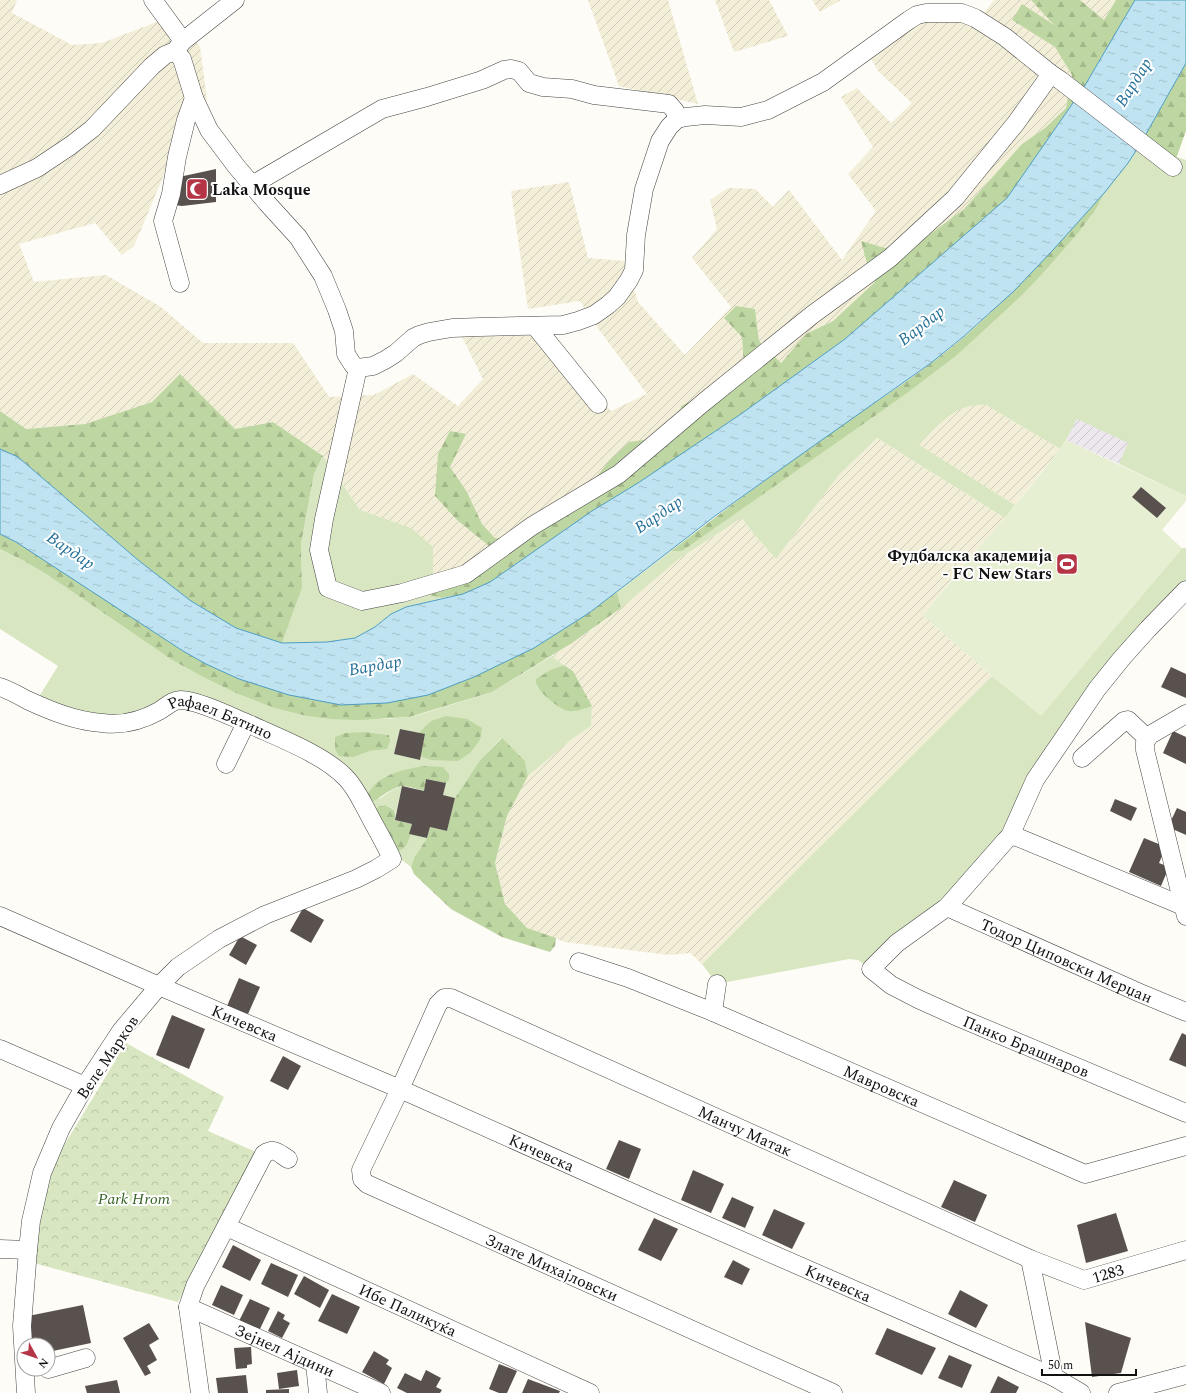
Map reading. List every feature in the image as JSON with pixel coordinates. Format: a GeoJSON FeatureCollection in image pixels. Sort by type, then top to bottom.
{"type":"FeatureCollection","features":[{"type":"Feature","properties":{"kind":"street"},"geometry":{"type":"LineString","coordinates":[[153,0],[179,46],[194,98],[210,130],[236,166],[298,237],[323,276],[340,317],[344,331],[346,354],[353,365],[358,368],[373,366],[385,360],[419,334],[452,328],[480,326],[563,325],[594,315],[608,305],[629,280],[634,270],[636,235],[646,183],[660,142],[676,119],[705,115],[741,117],[768,110],[823,82],[916,15],[926,13],[962,13],[976,18],[1005,37],[1173,167]]}},
{"type":"Feature","properties":{"kind":"street"},"geometry":{"type":"LineString","coordinates":[[0,185],[37,168],[92,129],[165,54],[179,46],[235,0]]}},
{"type":"Feature","properties":{"kind":"street"},"geometry":{"type":"LineString","coordinates":[[252,185],[382,109],[482,80],[504,70],[511,69],[519,71],[529,83],[543,87],[572,89],[594,95],[669,104],[675,111],[676,119]]}},
{"type":"Feature","properties":{"kind":"street"},"geometry":{"type":"LineString","coordinates":[[358,368],[324,519],[319,550],[328,588],[362,601],[402,593],[466,574],[532,526],[619,474],[704,402],[812,315],[890,258],[955,198],[1055,77]]}},
{"type":"Feature","properties":{"kind":"street"},"geometry":{"type":"LineString","coordinates":[[180,283],[163,221],[171,194],[177,157],[186,120],[194,98]]}},
{"type":"Feature","properties":{"kind":"street"},"geometry":{"type":"LineString","coordinates":[[535,326],[598,404]]}},
{"type":"Feature","properties":{"kind":"street"},"geometry":{"type":"LineString","coordinates":[[947,907],[1010,836],[1035,780],[1097,689],[1122,658],[1186,590]]}},
{"type":"Feature","properties":{"kind":"street","name":"Рафаел Батино"},"geometry":{"type":"LineString","coordinates":[[0,687],[53,711],[86,722],[110,724],[128,723],[144,718],[174,701],[180,700],[193,702],[228,714],[296,745],[338,770],[355,790],[392,860]]}},
{"type":"Feature","properties":{"kind":"street"},"geometry":{"type":"LineString","coordinates":[[1185,911],[1145,750],[1145,742],[1148,736],[1186,714]]}},
{"type":"Feature","properties":{"kind":"street"},"geometry":{"type":"LineString","coordinates":[[1082,758],[1124,721],[1128,720],[1148,736]]}},
{"type":"Feature","properties":{"kind":"street"},"geometry":{"type":"LineString","coordinates":[[226,764],[246,723]]}},
{"type":"Feature","properties":{"kind":"street"},"geometry":{"type":"LineString","coordinates":[[1010,836],[1017,837],[1185,911]]}},
{"type":"Feature","properties":{"kind":"street","name":"Веле Марков"},"geometry":{"type":"LineString","coordinates":[[25,1384],[22,1326],[28,1250],[31,1221],[42,1173],[61,1128],[85,1086],[121,1031],[159,986],[178,967],[219,939],[264,915],[356,879],[392,860]]}},
{"type":"Feature","properties":{"kind":"street","name":"Панко Брашнаров"},"geometry":{"type":"LineString","coordinates":[[947,907],[897,943],[871,970],[891,985],[939,1009],[1186,1113]]}},
{"type":"Feature","properties":{"kind":"street","name":"Тодор Циповски Мерџан"},"geometry":{"type":"LineString","coordinates":[[947,907],[1140,994],[1186,1012]]}},
{"type":"Feature","properties":{"kind":"street","name":"Кичевска"},"geometry":{"type":"LineString","coordinates":[[0,916],[400,1089],[653,1202],[1054,1377],[1081,1393]]}},
{"type":"Feature","properties":{"kind":"street","name":"Мавровска"},"geometry":{"type":"LineString","coordinates":[[579,962],[628,978],[714,1012],[1085,1174],[1186,1146]]}},
{"type":"Feature","properties":{"kind":"street"},"geometry":{"type":"LineString","coordinates":[[714,1012],[717,984]]}},
{"type":"Feature","properties":{"kind":"street","name":"Манчу Матак"},"geometry":{"type":"LineString","coordinates":[[400,1089],[438,1004],[444,998],[451,998],[1030,1259]]}},
{"type":"Feature","properties":{"kind":"street"},"geometry":{"type":"LineString","coordinates":[[0,1048],[85,1086]]}},
{"type":"Feature","properties":{"kind":"street","name":"Злате Михајловски"},"geometry":{"type":"LineString","coordinates":[[400,1089],[361,1170],[362,1179],[367,1184],[833,1393]]}},
{"type":"Feature","properties":{"kind":"street"},"geometry":{"type":"LineString","coordinates":[[200,1393],[188,1307],[195,1286],[264,1154],[270,1150],[274,1150],[288,1159]]}},
{"type":"Feature","properties":{"kind":"street","name":"Ибе Паликуќа"},"geometry":{"type":"LineString","coordinates":[[227,1227],[590,1393]]}},
{"type":"Feature","properties":{"kind":"street"},"geometry":{"type":"LineString","coordinates":[[0,1248],[28,1250]]}},
{"type":"Feature","properties":{"kind":"street","name":"1283"},"geometry":{"type":"LineString","coordinates":[[1030,1259],[1084,1280],[1186,1250]]}},
{"type":"Feature","properties":{"kind":"street"},"geometry":{"type":"LineString","coordinates":[[1030,1259],[1054,1377]]}},
{"type":"Feature","properties":{"kind":"street","name":"Зејнел Ајдини"},"geometry":{"type":"LineString","coordinates":[[188,1307],[381,1393]]}},
{"type":"Feature","properties":{"kind":"street"},"geometry":{"type":"LineString","coordinates":[[56,1367],[86,1358]]}},
{"type":"Feature","properties":{"kind":"street"},"geometry":{"type":"LineString","coordinates":[[315,1364],[318,1393]]}},
{"type":"Feature","properties":{"kind":"street"},"geometry":{"type":"LineString","coordinates":[[1118,1393],[1186,1375]]}},
{"type":"Feature","properties":{"kind":"street"},"geometry":{"type":"LineString","coordinates":[[25,1384],[36,1377]]}},
{"type":"Feature","properties":{"kind":"shaded area"},"geometry":{"type":"Polygon","coordinates":[[[0,0],[17,0],[12,13],[72,45],[102,43],[175,15],[200,47],[207,99],[182,132],[134,246],[122,255],[95,223],[19,244],[34,282],[106,275],[161,307],[203,343],[293,343],[329,397],[374,395],[413,374],[458,406],[483,379],[462,337],[548,335],[611,411],[647,394],[597,327],[580,301],[528,309],[511,191],[569,182],[588,258],[625,261],[638,302],[685,355],[731,307],[692,258],[717,229],[710,200],[728,188],[755,189],[773,207],[789,190],[842,260],[876,211],[848,174],[873,147],[841,97],[857,88],[891,123],[912,103],[878,71],[865,48],[917,13],[983,14],[994,0],[1031,0],[1057,26],[1012,20],[1055,47],[1072,75],[1066,108],[1045,128],[1022,144],[964,209],[922,240],[885,248],[867,263],[875,282],[833,321],[806,334],[781,363],[759,341],[755,309],[724,318],[742,337],[744,370],[679,431],[593,486],[528,537],[495,538],[482,524],[467,492],[450,467],[438,454],[457,520],[494,550],[475,565],[433,579],[411,529],[360,510],[323,456],[273,422],[235,429],[180,374],[152,402],[85,424],[26,429],[0,411],[0,0]]]}},
{"type":"Feature","properties":{"kind":"shaded area"},"geometry":{"type":"Polygon","coordinates":[[[588,0],[668,0],[698,104],[619,86],[588,0]]]}},
{"type":"Feature","properties":{"kind":"shaded area"},"geometry":{"type":"Polygon","coordinates":[[[715,0],[769,0],[788,36],[734,52],[715,0]]]}},
{"type":"Feature","properties":{"kind":"shaded area"},"geometry":{"type":"Polygon","coordinates":[[[812,0],[841,0],[820,12],[812,0]]]}},
{"type":"Feature","properties":{"kind":"shaded area"},"geometry":{"type":"Polygon","coordinates":[[[1080,0],[1116,0],[1104,20],[1080,0]]]}},
{"type":"Feature","properties":{"kind":"shaded area"},"geometry":{"type":"Polygon","coordinates":[[[977,404],[986,405],[1060,449],[1015,505],[918,445],[949,415],[962,408],[977,404]]]}},
{"type":"Feature","properties":{"kind":"shaded area"},"geometry":{"type":"Polygon","coordinates":[[[1077,418],[1129,443],[1119,464],[1066,440],[1077,418]]]}},
{"type":"Feature","properties":{"kind":"shaded area"},"geometry":{"type":"Polygon","coordinates":[[[877,438],[1005,518],[951,580],[923,616],[992,676],[702,964],[690,953],[669,955],[565,942],[527,928],[505,904],[495,863],[507,816],[528,776],[572,739],[591,726],[592,706],[573,671],[552,656],[594,628],[680,558],[742,518],[752,532],[776,559],[838,476],[877,438]]]}},
{"type":"Feature","properties":{"kind":"green space"},"geometry":{"type":"Polygon","coordinates":[[[1031,0],[1080,0],[1104,20],[1116,0],[1135,0],[1084,87],[1007,198],[845,339],[741,414],[638,483],[592,511],[490,582],[463,594],[442,598],[408,590],[414,579],[433,579],[475,565],[494,550],[457,520],[435,496],[438,454],[450,431],[466,434],[450,467],[467,492],[482,524],[495,538],[528,537],[589,486],[609,461],[629,442],[651,439],[679,431],[681,406],[725,385],[744,370],[742,337],[724,318],[736,306],[755,309],[759,341],[781,363],[806,334],[833,321],[875,282],[867,263],[861,241],[885,248],[922,240],[964,209],[1022,144],[1045,128],[1066,108],[1072,75],[1055,47],[1012,20],[1022,4],[1054,25],[1031,0]]]}},
{"type":"Feature","properties":{"kind":"green space"},"geometry":{"type":"Polygon","coordinates":[[[1186,63],[1186,131],[1173,167],[1141,143],[1186,63]]]}},
{"type":"Feature","properties":{"kind":"green space"},"geometry":{"type":"Polygon","coordinates":[[[1141,143],[1173,166],[1177,157],[1186,160],[1186,496],[1119,464],[1128,443],[1077,419],[1060,449],[986,405],[975,405],[956,411],[940,423],[919,445],[1015,505],[1005,518],[877,438],[838,476],[776,559],[752,532],[742,518],[680,558],[621,608],[617,592],[671,551],[682,550],[906,394],[956,356],[1045,271],[1079,232],[1096,209],[1105,192],[1128,163],[1141,143]]]}},
{"type":"Feature","properties":{"kind":"green space"},"geometry":{"type":"Polygon","coordinates":[[[1105,192],[1096,209],[1079,232],[1045,271],[1021,296],[956,356],[906,394],[682,551],[671,551],[734,503],[950,349],[1019,285],[1105,192]]]}},
{"type":"Feature","properties":{"kind":"green space"},"geometry":{"type":"Polygon","coordinates":[[[180,374],[235,429],[273,422],[323,456],[314,474],[301,544],[302,588],[282,643],[236,628],[191,601],[138,560],[18,457],[0,449],[0,411],[26,429],[85,424],[152,402],[180,374]]]}},
{"type":"Feature","properties":{"kind":"green space","name":"Фудбалска академија - FC New Stars"},"geometry":{"type":"Polygon","coordinates":[[[1066,440],[1186,496],[1186,501],[1162,530],[1182,548],[1041,716],[923,616],[1032,485],[1066,440]]]}},
{"type":"Feature","properties":{"kind":"green space"},"geometry":{"type":"Polygon","coordinates":[[[323,456],[360,510],[411,528],[433,547],[433,579],[408,590],[442,598],[406,607],[391,614],[375,627],[355,638],[327,642],[282,643],[302,588],[301,544],[314,474],[323,456]]]}},
{"type":"Feature","properties":{"kind":"green space"},"geometry":{"type":"Polygon","coordinates":[[[0,534],[16,542],[75,579],[183,651],[206,664],[239,679],[428,695],[474,677],[534,648],[589,613],[617,592],[621,608],[572,643],[492,692],[409,717],[359,720],[331,719],[307,716],[275,708],[236,693],[172,660],[46,574],[0,549],[0,534]]]}},
{"type":"Feature","properties":{"kind":"green space"},"geometry":{"type":"Polygon","coordinates":[[[1182,548],[1186,548],[1186,590],[1122,658],[1010,836],[871,969],[858,960],[849,959],[717,984],[702,964],[992,676],[1041,715],[1182,548]]]}},
{"type":"Feature","properties":{"kind":"green space"},"geometry":{"type":"Polygon","coordinates":[[[0,549],[46,574],[172,660],[236,693],[331,719],[386,719],[409,717],[492,692],[552,656],[564,665],[552,669],[537,685],[541,691],[557,705],[581,710],[592,706],[591,726],[572,739],[528,776],[525,761],[501,738],[480,760],[455,798],[443,795],[446,783],[449,780],[449,774],[412,768],[385,777],[379,799],[394,789],[402,786],[396,813],[388,806],[378,808],[372,812],[347,778],[193,702],[138,721],[35,703],[58,666],[0,629],[0,549]],[[400,729],[394,754],[419,760],[420,756],[480,740],[419,733],[400,729]],[[365,732],[354,757],[370,751],[387,749],[389,735],[365,732]]]}},
{"type":"Feature","properties":{"kind":"green space"},"geometry":{"type":"Polygon","coordinates":[[[564,665],[573,671],[592,706],[577,711],[564,710],[546,696],[536,684],[536,679],[552,669],[564,665]]]}},
{"type":"Feature","properties":{"kind":"green space"},"geometry":{"type":"Polygon","coordinates":[[[446,716],[467,719],[482,728],[480,740],[470,753],[458,761],[431,760],[420,756],[425,735],[419,733],[431,721],[446,716]]]}},
{"type":"Feature","properties":{"kind":"green space"},"geometry":{"type":"Polygon","coordinates":[[[365,732],[389,735],[390,741],[387,749],[370,751],[354,757],[339,756],[335,749],[335,737],[345,733],[365,732]]]}},
{"type":"Feature","properties":{"kind":"green space"},"geometry":{"type":"Polygon","coordinates":[[[502,738],[525,761],[528,776],[507,816],[495,863],[505,904],[527,928],[556,938],[555,946],[550,952],[502,937],[451,909],[414,874],[411,867],[414,858],[427,838],[430,827],[447,831],[455,798],[480,760],[502,738]]]}},
{"type":"Feature","properties":{"kind":"green space"},"geometry":{"type":"Polygon","coordinates":[[[426,766],[443,767],[449,774],[449,780],[446,783],[426,779],[424,791],[401,786],[393,789],[370,803],[366,798],[370,790],[376,784],[391,774],[426,766]]]}},
{"type":"Feature","properties":{"kind":"green space"},"geometry":{"type":"Polygon","coordinates":[[[385,805],[394,810],[395,820],[412,824],[408,843],[403,849],[393,853],[372,812],[378,807],[385,805]]]}},
{"type":"Feature","properties":{"kind":"green space"},"geometry":{"type":"Polygon","coordinates":[[[409,834],[427,838],[414,858],[411,867],[393,853],[404,846],[408,841],[409,834]]]}},
{"type":"Feature","properties":{"kind":"green space","name":"Park Hrom"},"geometry":{"type":"Polygon","coordinates":[[[126,1043],[224,1097],[208,1131],[256,1152],[178,1302],[30,1262],[39,1187],[126,1043]]]}},
{"type":"Feature","properties":{"kind":"water","name":"Вардар"},"geometry":{"type":"Polygon","coordinates":[[[1135,0],[1186,0],[1186,63],[1141,143],[1128,163],[1105,192],[1014,291],[963,337],[931,363],[715,516],[589,613],[534,648],[474,677],[428,695],[387,703],[341,705],[289,695],[239,679],[206,664],[183,651],[16,542],[0,534],[0,449],[18,457],[138,560],[191,601],[236,628],[282,643],[327,642],[355,638],[375,627],[391,614],[406,607],[463,594],[490,582],[592,511],[638,483],[741,414],[845,339],[1007,198],[1084,87],[1135,0]]]}},
{"type":"Feature","properties":{"kind":"building","name":"Laka Mosque"},"geometry":{"type":"Polygon","coordinates":[[[216,169],[216,202],[182,206],[175,205],[179,177],[216,169]]]}},
{"type":"Feature","properties":{"kind":"building"},"geometry":{"type":"Polygon","coordinates":[[[1141,487],[1166,508],[1157,518],[1132,497],[1141,487]]]}},
{"type":"Feature","properties":{"kind":"building"},"geometry":{"type":"Polygon","coordinates":[[[1171,667],[1186,674],[1186,698],[1161,687],[1171,667]]]}},
{"type":"Feature","properties":{"kind":"building"},"geometry":{"type":"Polygon","coordinates":[[[400,729],[425,734],[420,760],[394,754],[400,729]]]}},
{"type":"Feature","properties":{"kind":"building"},"geometry":{"type":"Polygon","coordinates":[[[1173,731],[1186,737],[1186,764],[1163,753],[1173,731]]]}},
{"type":"Feature","properties":{"kind":"building"},"geometry":{"type":"Polygon","coordinates":[[[426,779],[446,783],[443,795],[455,798],[447,831],[430,827],[427,838],[409,834],[412,824],[395,820],[402,786],[424,791],[426,779]]]}},
{"type":"Feature","properties":{"kind":"building"},"geometry":{"type":"Polygon","coordinates":[[[1115,799],[1137,808],[1131,821],[1110,811],[1115,799]]]}},
{"type":"Feature","properties":{"kind":"building"},"geometry":{"type":"Polygon","coordinates":[[[1177,808],[1186,812],[1186,835],[1168,827],[1177,808]]]}},
{"type":"Feature","properties":{"kind":"building"},"geometry":{"type":"Polygon","coordinates":[[[1144,838],[1166,847],[1159,863],[1169,867],[1161,886],[1129,872],[1144,838]]]}},
{"type":"Feature","properties":{"kind":"building"},"geometry":{"type":"Polygon","coordinates":[[[303,908],[324,920],[311,943],[290,931],[303,908]]]}},
{"type":"Feature","properties":{"kind":"building"},"geometry":{"type":"Polygon","coordinates":[[[240,936],[257,945],[246,965],[229,955],[240,936]]]}},
{"type":"Feature","properties":{"kind":"building"},"geometry":{"type":"Polygon","coordinates":[[[239,978],[260,987],[248,1014],[227,1006],[239,978]]]}},
{"type":"Feature","properties":{"kind":"building"},"geometry":{"type":"Polygon","coordinates":[[[172,1015],[205,1029],[189,1069],[156,1055],[172,1015]]]}},
{"type":"Feature","properties":{"kind":"building"},"geometry":{"type":"Polygon","coordinates":[[[1182,1033],[1186,1035],[1186,1067],[1169,1060],[1182,1033]]]}},
{"type":"Feature","properties":{"kind":"building"},"geometry":{"type":"Polygon","coordinates":[[[283,1056],[301,1066],[288,1090],[270,1081],[283,1056]]]}},
{"type":"Feature","properties":{"kind":"building"},"geometry":{"type":"Polygon","coordinates":[[[619,1140],[641,1149],[629,1179],[606,1169],[619,1140]]]}},
{"type":"Feature","properties":{"kind":"building"},"geometry":{"type":"Polygon","coordinates":[[[693,1170],[724,1184],[711,1213],[681,1200],[693,1170]]]}},
{"type":"Feature","properties":{"kind":"building"},"geometry":{"type":"Polygon","coordinates":[[[954,1180],[987,1195],[975,1222],[941,1207],[954,1180]]]}},
{"type":"Feature","properties":{"kind":"building"},"geometry":{"type":"Polygon","coordinates":[[[732,1197],[754,1207],[745,1228],[722,1218],[732,1197]]]}},
{"type":"Feature","properties":{"kind":"building"},"geometry":{"type":"Polygon","coordinates":[[[774,1209],[805,1223],[792,1249],[762,1235],[774,1209]]]}},
{"type":"Feature","properties":{"kind":"building"},"geometry":{"type":"Polygon","coordinates":[[[1116,1213],[1128,1251],[1086,1263],[1077,1225],[1116,1213]]]}},
{"type":"Feature","properties":{"kind":"building"},"geometry":{"type":"Polygon","coordinates":[[[654,1218],[678,1229],[661,1261],[638,1250],[654,1218]]]}},
{"type":"Feature","properties":{"kind":"building"},"geometry":{"type":"Polygon","coordinates":[[[233,1245],[261,1260],[250,1281],[222,1267],[233,1245]]]}},
{"type":"Feature","properties":{"kind":"building"},"geometry":{"type":"Polygon","coordinates":[[[733,1260],[750,1269],[742,1285],[724,1277],[733,1260]]]}},
{"type":"Feature","properties":{"kind":"building"},"geometry":{"type":"Polygon","coordinates":[[[271,1263],[298,1275],[288,1297],[261,1284],[271,1263]]]}},
{"type":"Feature","properties":{"kind":"building"},"geometry":{"type":"Polygon","coordinates":[[[304,1276],[329,1290],[320,1308],[294,1294],[304,1276]]]}},
{"type":"Feature","properties":{"kind":"building"},"geometry":{"type":"Polygon","coordinates":[[[221,1285],[243,1295],[234,1315],[212,1305],[221,1285]]]}},
{"type":"Feature","properties":{"kind":"building"},"geometry":{"type":"Polygon","coordinates":[[[960,1290],[988,1305],[976,1328],[948,1314],[960,1290]]]}},
{"type":"Feature","properties":{"kind":"building"},"geometry":{"type":"Polygon","coordinates":[[[332,1294],[360,1307],[347,1334],[318,1321],[332,1294]]]}},
{"type":"Feature","properties":{"kind":"building"},"geometry":{"type":"Polygon","coordinates":[[[250,1299],[270,1308],[259,1331],[239,1321],[250,1299]]]}},
{"type":"Feature","properties":{"kind":"building"},"geometry":{"type":"Polygon","coordinates":[[[83,1305],[91,1343],[56,1350],[56,1337],[32,1337],[28,1316],[83,1305]]]}},
{"type":"Feature","properties":{"kind":"building"},"geometry":{"type":"Polygon","coordinates":[[[278,1311],[285,1315],[283,1319],[290,1323],[282,1338],[268,1331],[278,1311]]]}},
{"type":"Feature","properties":{"kind":"building"},"geometry":{"type":"Polygon","coordinates":[[[1085,1322],[1131,1338],[1121,1373],[1092,1377],[1085,1322]]]}},
{"type":"Feature","properties":{"kind":"building"},"geometry":{"type":"Polygon","coordinates":[[[149,1323],[159,1339],[149,1345],[157,1360],[147,1366],[151,1373],[145,1376],[123,1338],[149,1323]]]}},
{"type":"Feature","properties":{"kind":"building"},"geometry":{"type":"Polygon","coordinates":[[[887,1328],[936,1348],[922,1375],[875,1354],[887,1328]]]}},
{"type":"Feature","properties":{"kind":"building"},"geometry":{"type":"Polygon","coordinates":[[[251,1347],[252,1364],[247,1365],[247,1368],[236,1369],[234,1348],[251,1347]]]}},
{"type":"Feature","properties":{"kind":"building"},"geometry":{"type":"Polygon","coordinates":[[[374,1351],[389,1360],[386,1364],[392,1368],[384,1384],[362,1372],[374,1351]]]}},
{"type":"Feature","properties":{"kind":"building"},"geometry":{"type":"Polygon","coordinates":[[[949,1355],[972,1365],[962,1388],[938,1378],[949,1355]]]}},
{"type":"Feature","properties":{"kind":"building"},"geometry":{"type":"Polygon","coordinates":[[[499,1364],[517,1371],[507,1393],[499,1393],[489,1389],[499,1364]]]}},
{"type":"Feature","properties":{"kind":"building"},"geometry":{"type":"Polygon","coordinates":[[[297,1370],[299,1386],[279,1389],[277,1373],[297,1370]]]}},
{"type":"Feature","properties":{"kind":"building"},"geometry":{"type":"Polygon","coordinates":[[[426,1370],[441,1378],[436,1387],[442,1390],[440,1393],[407,1393],[397,1388],[405,1373],[421,1381],[426,1370]]]}},
{"type":"Feature","properties":{"kind":"building"},"geometry":{"type":"Polygon","coordinates":[[[246,1375],[248,1393],[218,1393],[216,1378],[246,1375]]]}},
{"type":"Feature","properties":{"kind":"building"},"geometry":{"type":"Polygon","coordinates":[[[998,1376],[1019,1387],[1016,1393],[990,1393],[998,1376]]]}},
{"type":"Feature","properties":{"kind":"building"},"geometry":{"type":"Polygon","coordinates":[[[528,1379],[560,1391],[559,1393],[522,1393],[528,1379]]]}},
{"type":"Feature","properties":{"kind":"building"},"geometry":{"type":"Polygon","coordinates":[[[117,1380],[120,1393],[87,1393],[85,1386],[117,1380]]]}},
{"type":"Feature","properties":{"kind":"building"},"geometry":{"type":"Polygon","coordinates":[[[289,1389],[289,1393],[266,1393],[266,1390],[289,1389]]]}},
{"type":"Feature","properties":{"kind":"place","name":"Laka Mosque"},"geometry":{"type":"Point","coordinates":[197,189]}},
{"type":"Feature","properties":{"kind":"place","name":"Фудбалска академија - FC New Stars"},"geometry":{"type":"Point","coordinates":[1067,564]}}]}
